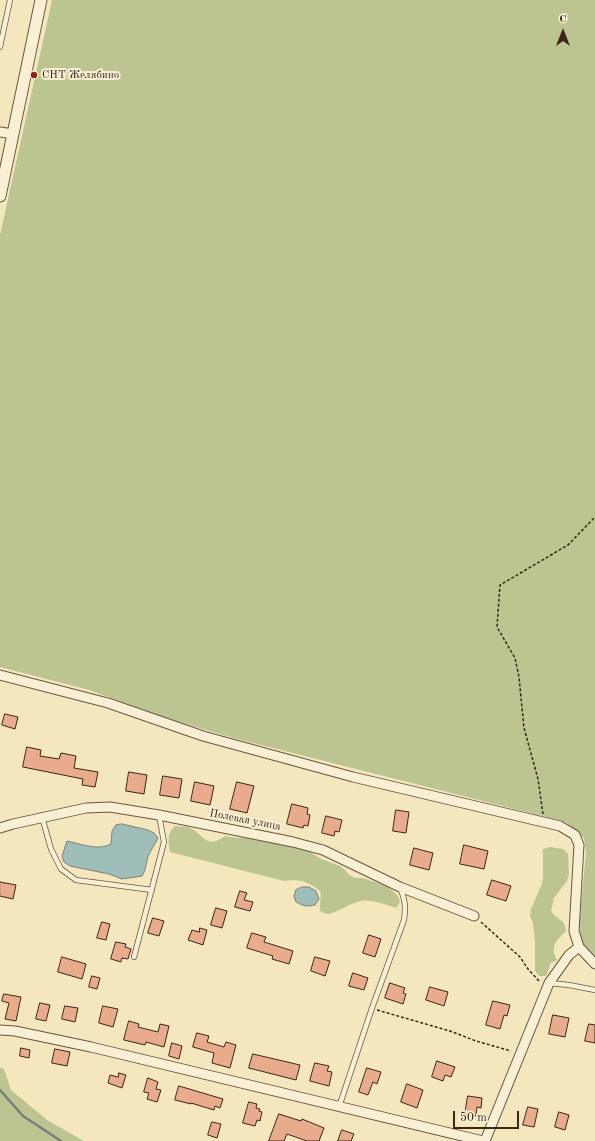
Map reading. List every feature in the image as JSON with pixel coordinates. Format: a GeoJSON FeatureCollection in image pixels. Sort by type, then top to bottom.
{"type":"FeatureCollection","features":[{"type":"Feature","properties":{"kind":"street"},"geometry":{"type":"LineString","coordinates":[[0,196],[41,0]]}},
{"type":"Feature","properties":{"kind":"street"},"geometry":{"type":"LineString","coordinates":[[0,132],[13,134]]}},
{"type":"Feature","properties":{"kind":"street"},"geometry":{"type":"LineString","coordinates":[[0,675],[108,703],[203,736],[353,777],[560,826],[575,835],[579,845],[574,931],[579,947],[595,964]]}},
{"type":"Feature","properties":{"kind":"street","name":"Полевая улица"},"geometry":{"type":"LineString","coordinates":[[0,828],[42,817],[86,808],[110,807],[159,815],[293,842],[323,850],[400,887],[474,916]]}},
{"type":"Feature","properties":{"kind":"street"},"geometry":{"type":"LineString","coordinates":[[0,1030],[14,1031],[91,1047],[484,1141],[549,983],[570,955],[579,947]]}},
{"type":"Feature","properties":{"kind":"lane"},"geometry":{"type":"LineString","coordinates":[[0,47],[10,0]]}},
{"type":"Feature","properties":{"kind":"lane"},"geometry":{"type":"LineString","coordinates":[[134,956],[164,842],[159,815]]}},
{"type":"Feature","properties":{"kind":"lane"},"geometry":{"type":"LineString","coordinates":[[42,817],[51,849],[61,869],[76,880],[152,890]]}},
{"type":"Feature","properties":{"kind":"lane"},"geometry":{"type":"LineString","coordinates":[[339,1107],[372,1008],[404,920],[406,909],[405,900],[400,887]]}},
{"type":"Feature","properties":{"kind":"lane"},"geometry":{"type":"LineString","coordinates":[[549,983],[595,990]]}},
{"type":"Feature","properties":{"kind":"path"},"geometry":{"type":"LineString","coordinates":[[543,816],[538,779],[524,728],[519,677],[515,658],[497,627],[500,585],[568,545],[595,518]]}},
{"type":"Feature","properties":{"kind":"path"},"geometry":{"type":"LineString","coordinates":[[474,916],[520,957],[528,969],[540,982],[549,983]]}},
{"type":"Feature","properties":{"kind":"path"},"geometry":{"type":"LineString","coordinates":[[372,1008],[450,1030],[476,1042],[520,1054]]}},
{"type":"Feature","properties":{"kind":"green space"},"geometry":{"type":"Polygon","coordinates":[[[52,0],[595,0],[595,958],[583,946],[579,928],[586,852],[584,838],[566,822],[237,739],[172,720],[89,690],[0,667],[0,235],[52,0]]]}},
{"type":"Feature","properties":{"kind":"green space"},"geometry":{"type":"Polygon","coordinates":[[[175,826],[193,829],[208,841],[213,842],[225,836],[238,838],[252,837],[309,851],[321,859],[340,866],[349,875],[355,878],[362,878],[388,887],[398,896],[400,902],[396,908],[374,902],[361,901],[333,913],[326,914],[320,911],[320,891],[307,883],[295,880],[284,881],[170,852],[169,838],[172,829],[175,826]]]}},
{"type":"Feature","properties":{"kind":"green space"},"geometry":{"type":"Polygon","coordinates":[[[550,847],[563,849],[568,854],[569,874],[567,881],[554,898],[551,911],[564,924],[566,931],[557,940],[554,947],[557,960],[551,963],[546,976],[539,976],[535,971],[535,943],[533,923],[530,916],[531,909],[542,884],[543,849],[550,847]]]}},
{"type":"Feature","properties":{"kind":"green space"},"geometry":{"type":"Polygon","coordinates":[[[0,1068],[4,1069],[11,1090],[47,1120],[84,1141],[0,1141],[0,1068]]]}},
{"type":"Feature","properties":{"kind":"water"},"geometry":{"type":"Polygon","coordinates":[[[122,824],[148,830],[154,833],[158,838],[148,856],[142,876],[122,879],[109,874],[70,866],[64,862],[62,856],[67,841],[95,847],[106,846],[111,844],[112,831],[116,825],[122,824]]]}},
{"type":"Feature","properties":{"kind":"water"},"geometry":{"type":"Polygon","coordinates":[[[302,887],[309,887],[316,891],[319,899],[315,905],[305,906],[296,902],[294,896],[296,890],[302,887]]]}},
{"type":"Feature","properties":{"kind":"building"},"geometry":{"type":"Polygon","coordinates":[[[5,714],[18,717],[15,729],[2,725],[5,714]]]}},
{"type":"Feature","properties":{"kind":"building"},"geometry":{"type":"Polygon","coordinates":[[[27,747],[41,750],[40,756],[59,759],[61,753],[76,756],[74,768],[98,772],[95,787],[82,785],[83,779],[23,767],[27,747]]]}},
{"type":"Feature","properties":{"kind":"building"},"geometry":{"type":"Polygon","coordinates":[[[129,772],[147,775],[144,794],[126,791],[129,772]]]}},
{"type":"Feature","properties":{"kind":"building"},"geometry":{"type":"Polygon","coordinates":[[[163,776],[182,779],[179,798],[160,795],[163,776]]]}},
{"type":"Feature","properties":{"kind":"building"},"geometry":{"type":"Polygon","coordinates":[[[195,782],[214,786],[210,805],[191,801],[195,782]]]}},
{"type":"Feature","properties":{"kind":"building"},"geometry":{"type":"Polygon","coordinates":[[[237,782],[254,786],[247,813],[230,809],[237,782]]]}},
{"type":"Feature","properties":{"kind":"building"},"geometry":{"type":"Polygon","coordinates":[[[292,804],[308,808],[307,814],[310,815],[308,826],[304,825],[303,828],[287,824],[292,804]]]}},
{"type":"Feature","properties":{"kind":"building"},"geometry":{"type":"Polygon","coordinates":[[[396,810],[409,812],[406,833],[393,831],[396,810]]]}},
{"type":"Feature","properties":{"kind":"building"},"geometry":{"type":"Polygon","coordinates":[[[326,816],[342,820],[339,832],[335,831],[334,836],[322,833],[326,816]]]}},
{"type":"Feature","properties":{"kind":"building"},"geometry":{"type":"Polygon","coordinates":[[[464,845],[488,851],[484,869],[460,864],[464,845]]]}},
{"type":"Feature","properties":{"kind":"building"},"geometry":{"type":"Polygon","coordinates":[[[414,848],[433,853],[429,870],[410,865],[414,848]]]}},
{"type":"Feature","properties":{"kind":"building"},"geometry":{"type":"Polygon","coordinates":[[[492,880],[511,886],[506,901],[487,895],[492,880]]]}},
{"type":"Feature","properties":{"kind":"building"},"geometry":{"type":"Polygon","coordinates":[[[0,882],[16,885],[13,899],[0,896],[0,882]]]}},
{"type":"Feature","properties":{"kind":"building"},"geometry":{"type":"Polygon","coordinates":[[[240,891],[247,893],[244,900],[253,902],[250,911],[235,907],[240,891]]]}},
{"type":"Feature","properties":{"kind":"building"},"geometry":{"type":"Polygon","coordinates":[[[216,908],[227,911],[222,928],[211,925],[216,908]]]}},
{"type":"Feature","properties":{"kind":"building"},"geometry":{"type":"Polygon","coordinates":[[[153,918],[164,921],[159,936],[148,933],[153,918]]]}},
{"type":"Feature","properties":{"kind":"building"},"geometry":{"type":"Polygon","coordinates":[[[102,922],[110,924],[106,940],[97,938],[102,922]]]}},
{"type":"Feature","properties":{"kind":"building"},"geometry":{"type":"Polygon","coordinates":[[[200,928],[207,930],[203,945],[188,940],[192,930],[199,932],[200,928]]]}},
{"type":"Feature","properties":{"kind":"building"},"geometry":{"type":"Polygon","coordinates":[[[252,933],[266,937],[264,942],[293,951],[289,964],[272,959],[273,956],[247,948],[252,933]]]}},
{"type":"Feature","properties":{"kind":"building"},"geometry":{"type":"Polygon","coordinates":[[[369,935],[381,939],[375,957],[363,953],[369,935]]]}},
{"type":"Feature","properties":{"kind":"building"},"geometry":{"type":"Polygon","coordinates":[[[116,942],[126,944],[125,947],[131,949],[128,959],[122,958],[121,962],[111,959],[116,942]]]}},
{"type":"Feature","properties":{"kind":"building"},"geometry":{"type":"Polygon","coordinates":[[[62,957],[86,964],[82,979],[58,972],[62,957]]]}},
{"type":"Feature","properties":{"kind":"building"},"geometry":{"type":"Polygon","coordinates":[[[315,957],[330,961],[325,976],[311,971],[315,957]]]}},
{"type":"Feature","properties":{"kind":"building"},"geometry":{"type":"Polygon","coordinates":[[[353,973],[368,978],[364,990],[349,986],[353,973]]]}},
{"type":"Feature","properties":{"kind":"building"},"geometry":{"type":"Polygon","coordinates":[[[92,976],[100,978],[97,989],[89,987],[92,976]]]}},
{"type":"Feature","properties":{"kind":"building"},"geometry":{"type":"Polygon","coordinates":[[[390,983],[405,988],[403,993],[406,994],[403,1004],[385,998],[390,983]]]}},
{"type":"Feature","properties":{"kind":"building"},"geometry":{"type":"Polygon","coordinates":[[[430,987],[448,992],[444,1006],[426,1000],[430,987]]]}},
{"type":"Feature","properties":{"kind":"building"},"geometry":{"type":"Polygon","coordinates":[[[4,994],[21,997],[16,1021],[5,1019],[9,1003],[2,1001],[4,994]]]}},
{"type":"Feature","properties":{"kind":"building"},"geometry":{"type":"Polygon","coordinates":[[[493,1001],[510,1005],[507,1016],[504,1015],[500,1029],[486,1025],[493,1001]]]}},
{"type":"Feature","properties":{"kind":"building"},"geometry":{"type":"Polygon","coordinates":[[[40,1003],[50,1005],[46,1021],[36,1019],[40,1003]]]}},
{"type":"Feature","properties":{"kind":"building"},"geometry":{"type":"Polygon","coordinates":[[[65,1006],[78,1008],[75,1022],[62,1019],[65,1006]]]}},
{"type":"Feature","properties":{"kind":"building"},"geometry":{"type":"Polygon","coordinates":[[[103,1006],[118,1009],[113,1027],[99,1023],[103,1006]]]}},
{"type":"Feature","properties":{"kind":"building"},"geometry":{"type":"Polygon","coordinates":[[[553,1015],[569,1018],[565,1037],[549,1034],[553,1015]]]}},
{"type":"Feature","properties":{"kind":"building"},"geometry":{"type":"Polygon","coordinates":[[[129,1021],[139,1024],[138,1027],[158,1032],[160,1024],[169,1026],[164,1047],[146,1042],[145,1045],[124,1040],[129,1021]]]}},
{"type":"Feature","properties":{"kind":"building"},"geometry":{"type":"Polygon","coordinates":[[[589,1024],[595,1025],[595,1043],[585,1041],[589,1024]]]}},
{"type":"Feature","properties":{"kind":"building"},"geometry":{"type":"Polygon","coordinates":[[[197,1033],[209,1036],[207,1042],[224,1047],[226,1042],[236,1045],[230,1068],[212,1063],[214,1053],[193,1047],[197,1033]]]}},
{"type":"Feature","properties":{"kind":"building"},"geometry":{"type":"Polygon","coordinates":[[[172,1043],[182,1046],[179,1059],[169,1056],[172,1043]]]}},
{"type":"Feature","properties":{"kind":"building"},"geometry":{"type":"Polygon","coordinates":[[[21,1048],[30,1050],[29,1058],[20,1056],[21,1048]]]}},
{"type":"Feature","properties":{"kind":"building"},"geometry":{"type":"Polygon","coordinates":[[[55,1049],[70,1052],[67,1066],[52,1063],[55,1049]]]}},
{"type":"Feature","properties":{"kind":"building"},"geometry":{"type":"Polygon","coordinates":[[[253,1054],[300,1065],[296,1080],[249,1068],[253,1054]]]}},
{"type":"Feature","properties":{"kind":"building"},"geometry":{"type":"Polygon","coordinates":[[[437,1061],[455,1067],[451,1077],[445,1075],[443,1081],[432,1077],[437,1061]]]}},
{"type":"Feature","properties":{"kind":"building"},"geometry":{"type":"Polygon","coordinates":[[[315,1063],[329,1066],[327,1071],[332,1072],[329,1086],[310,1081],[315,1063]]]}},
{"type":"Feature","properties":{"kind":"building"},"geometry":{"type":"Polygon","coordinates":[[[367,1068],[381,1072],[377,1084],[373,1082],[368,1095],[359,1092],[367,1068]]]}},
{"type":"Feature","properties":{"kind":"building"},"geometry":{"type":"Polygon","coordinates":[[[119,1073],[126,1075],[122,1088],[108,1083],[110,1075],[118,1077],[119,1073]]]}},
{"type":"Feature","properties":{"kind":"building"},"geometry":{"type":"Polygon","coordinates":[[[148,1078],[158,1082],[156,1089],[161,1090],[157,1102],[147,1099],[149,1093],[144,1092],[148,1078]]]}},
{"type":"Feature","properties":{"kind":"building"},"geometry":{"type":"Polygon","coordinates":[[[407,1084],[423,1090],[417,1108],[401,1102],[407,1084]]]}},
{"type":"Feature","properties":{"kind":"building"},"geometry":{"type":"Polygon","coordinates":[[[179,1086],[223,1099],[220,1108],[215,1106],[214,1110],[175,1100],[179,1086]]]}},
{"type":"Feature","properties":{"kind":"building"},"geometry":{"type":"Polygon","coordinates":[[[468,1096],[482,1098],[481,1108],[477,1107],[476,1116],[465,1114],[468,1096]]]}},
{"type":"Feature","properties":{"kind":"building"},"geometry":{"type":"Polygon","coordinates":[[[249,1102],[257,1104],[256,1108],[260,1109],[259,1111],[262,1112],[260,1121],[257,1120],[255,1126],[243,1123],[249,1102]]]}},
{"type":"Feature","properties":{"kind":"building"},"geometry":{"type":"Polygon","coordinates":[[[528,1107],[538,1109],[534,1127],[523,1125],[528,1107]]]}},
{"type":"Feature","properties":{"kind":"building"},"geometry":{"type":"Polygon","coordinates":[[[559,1112],[569,1115],[565,1130],[555,1127],[559,1112]]]}},
{"type":"Feature","properties":{"kind":"building"},"geometry":{"type":"Polygon","coordinates":[[[279,1114],[301,1121],[302,1119],[324,1128],[319,1141],[307,1141],[287,1134],[284,1141],[269,1141],[279,1114]]]}},
{"type":"Feature","properties":{"kind":"building"},"geometry":{"type":"Polygon","coordinates":[[[212,1122],[221,1124],[217,1138],[208,1135],[212,1122]]]}},
{"type":"Feature","properties":{"kind":"building"},"geometry":{"type":"Polygon","coordinates":[[[342,1130],[354,1134],[351,1141],[338,1141],[342,1130]]]}},
{"type":"Feature","properties":{"kind":"waterway"},"geometry":{"type":"LineString","coordinates":[[0,1090],[23,1116],[61,1141]]}},
{"type":"Feature","properties":{"kind":"place","name":"СНТ Желябино"},"geometry":{"type":"Point","coordinates":[34,75]}}]}
